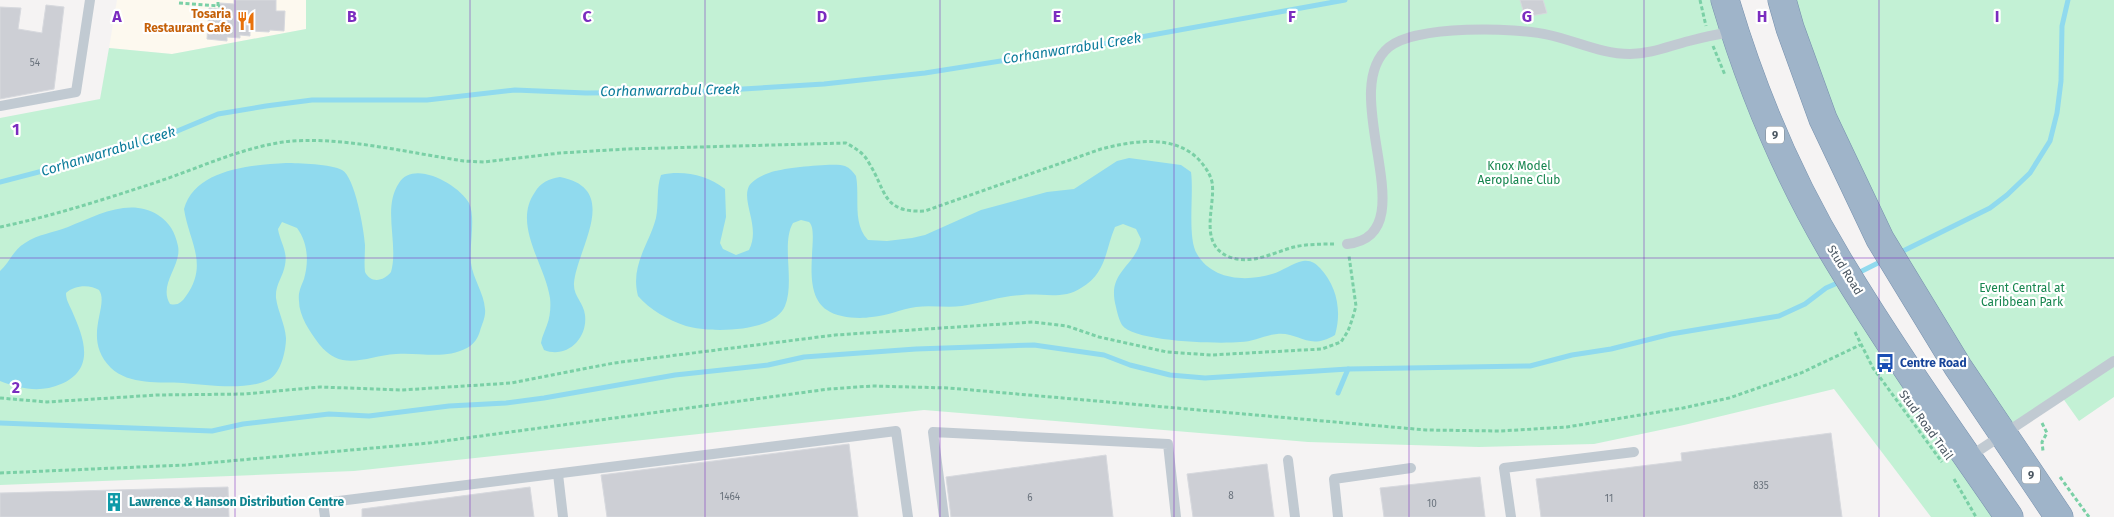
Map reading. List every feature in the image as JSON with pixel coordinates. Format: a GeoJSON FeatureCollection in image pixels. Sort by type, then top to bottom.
{"type":"FeatureCollection","features":[{"type":"Feature","properties":{"kind":"highway","name":"Stud Road"},"geometry":{"type":"LineString","coordinates":[[1725,0],[1734,32],[1752,80],[1781,150],[1807,204],[1862,298],[1956,468],[2009,517]]}},
{"type":"Feature","properties":{"kind":"highway","name":"9"},"geometry":{"type":"LineString","coordinates":[[1782,0],[1822,119],[1880,239],[1958,367],[2060,517]]}},
{"type":"Feature","properties":{"kind":"lane"},"geometry":{"type":"LineString","coordinates":[[0,106],[76,92],[90,0]]}},
{"type":"Feature","properties":{"kind":"lane"},"geometry":{"type":"LineString","coordinates":[[1347,244],[1360,242],[1370,237],[1382,212],[1384,192],[1370,103],[1372,82],[1376,66],[1381,58],[1388,48],[1401,40],[1430,34],[1499,29],[1517,30],[1550,35],[1608,51],[1640,54],[1708,36],[1734,32]]}},
{"type":"Feature","properties":{"kind":"lane"},"geometry":{"type":"LineString","coordinates":[[1956,468],[2003,433],[2114,361]]}},
{"type":"Feature","properties":{"kind":"lane"},"geometry":{"type":"LineString","coordinates":[[326,517],[324,503],[896,431],[908,517]]}},
{"type":"Feature","properties":{"kind":"lane"},"geometry":{"type":"LineString","coordinates":[[944,517],[933,432],[1168,444],[1176,517]]}},
{"type":"Feature","properties":{"kind":"lane"},"geometry":{"type":"LineString","coordinates":[[1511,517],[1504,468],[1634,452]]}},
{"type":"Feature","properties":{"kind":"lane"},"geometry":{"type":"LineString","coordinates":[[1288,460],[1295,517]]}},
{"type":"Feature","properties":{"kind":"lane"},"geometry":{"type":"LineString","coordinates":[[1338,517],[1334,479],[1411,468]]}},
{"type":"Feature","properties":{"kind":"lane"},"geometry":{"type":"LineString","coordinates":[[558,474],[563,517]]}},
{"type":"Feature","properties":{"kind":"path"},"geometry":{"type":"LineString","coordinates":[[179,3],[219,6],[218,0]]}},
{"type":"Feature","properties":{"kind":"path"},"geometry":{"type":"LineString","coordinates":[[0,227],[43,217],[157,182],[226,156],[285,142],[341,142],[464,161],[484,162],[560,153],[627,149],[846,143],[858,150],[868,161],[886,198],[896,207],[910,212],[925,212],[1101,149],[1123,144],[1166,143],[1183,148],[1195,156],[1207,169],[1212,182],[1211,235],[1217,247],[1226,255],[1240,259],[1258,259],[1295,247],[1347,244],[1356,306],[1348,331],[1341,342],[1322,349],[1211,355],[1167,352],[1099,337],[1067,326],[1033,322],[835,335],[614,363],[501,384],[402,390],[320,387],[245,394],[157,395],[47,402],[0,398]]}},
{"type":"Feature","properties":{"kind":"path","name":"Stud Road Trail"},"geometry":{"type":"LineString","coordinates":[[1860,345],[1873,368],[1956,468],[1976,517]]}},
{"type":"Feature","properties":{"kind":"path"},"geometry":{"type":"LineString","coordinates":[[2035,413],[2047,433],[2042,442],[2043,453]]}},
{"type":"Feature","properties":{"kind":"path"},"geometry":{"type":"LineString","coordinates":[[2055,469],[2089,517]]}},
{"type":"Feature","properties":{"kind":"shaded area"},"geometry":{"type":"Polygon","coordinates":[[[117,0],[306,0],[306,29],[172,54],[109,48],[117,0]]]}},
{"type":"Feature","properties":{"kind":"green space","name":"Knox Model Aeroplane Club"},"geometry":{"type":"Polygon","coordinates":[[[306,0],[1725,0],[1781,150],[2009,517],[1931,517],[1834,389],[1684,425],[1594,444],[1479,447],[1308,442],[924,410],[354,471],[0,485],[0,118],[100,99],[109,48],[172,54],[306,29],[306,0]]]}},
{"type":"Feature","properties":{"kind":"green space","name":"Event Central at Caribbean Park"},"geometry":{"type":"Polygon","coordinates":[[[1782,0],[2114,0],[2114,397],[2079,421],[2062,397],[2003,433],[1880,239],[1782,0]]]}},
{"type":"Feature","properties":{"kind":"water"},"geometry":{"type":"Polygon","coordinates":[[[1129,158],[1181,165],[1191,172],[1192,238],[1197,254],[1203,263],[1211,269],[1230,277],[1251,278],[1272,274],[1303,261],[1311,261],[1320,268],[1326,275],[1336,299],[1338,317],[1335,335],[1318,341],[1277,334],[1245,342],[1214,343],[1178,341],[1130,331],[1122,325],[1118,316],[1114,295],[1115,285],[1118,277],[1134,256],[1141,239],[1136,229],[1123,224],[1115,227],[1104,261],[1096,275],[1081,288],[1067,294],[1014,296],[951,307],[916,307],[867,318],[837,315],[827,310],[818,301],[812,276],[812,228],[809,222],[801,220],[793,223],[788,241],[789,286],[785,306],[779,315],[768,322],[740,329],[725,330],[710,330],[686,326],[666,318],[648,306],[638,296],[636,275],[641,256],[656,218],[661,175],[678,173],[694,175],[710,180],[725,189],[726,217],[720,243],[723,249],[736,255],[749,250],[752,241],[752,224],[747,200],[749,186],[757,179],[775,171],[822,165],[845,166],[856,176],[858,218],[863,234],[868,240],[887,241],[925,235],[981,210],[1047,192],[1074,189],[1117,161],[1129,158]]]}},
{"type":"Feature","properties":{"kind":"water"},"geometry":{"type":"Polygon","coordinates":[[[286,163],[331,166],[342,170],[347,175],[355,193],[361,217],[365,245],[365,272],[374,280],[381,279],[391,272],[393,261],[392,204],[394,193],[399,183],[406,176],[415,173],[436,177],[464,196],[469,203],[472,216],[471,263],[483,297],[485,309],[483,323],[474,343],[459,352],[450,354],[396,354],[355,361],[337,358],[328,353],[309,329],[299,307],[299,292],[307,266],[305,246],[301,234],[297,228],[282,222],[278,229],[286,260],[276,298],[286,343],[280,366],[270,379],[251,385],[216,386],[145,382],[118,373],[102,357],[98,345],[97,334],[101,305],[99,290],[87,286],[73,288],[66,293],[80,332],[84,352],[79,370],[72,378],[53,387],[38,389],[23,388],[0,381],[0,271],[21,246],[35,238],[113,210],[136,208],[147,210],[166,221],[175,236],[178,246],[177,261],[168,282],[167,297],[170,304],[178,304],[186,296],[196,274],[196,253],[184,209],[190,196],[200,185],[212,177],[226,172],[257,165],[286,163]]]}},
{"type":"Feature","properties":{"kind":"water"},"geometry":{"type":"Polygon","coordinates":[[[560,177],[579,184],[589,194],[592,207],[591,221],[574,283],[575,292],[585,315],[583,332],[574,345],[560,352],[552,352],[544,350],[541,343],[549,319],[550,298],[532,245],[527,218],[529,205],[537,189],[546,182],[560,177]]]}},
{"type":"Feature","properties":{"kind":"building","name":"Tosaria Restaurant Cafe"},"geometry":{"type":"Polygon","coordinates":[[[234,0],[276,0],[276,11],[285,11],[284,31],[250,31],[250,36],[240,35],[240,38],[227,37],[227,41],[207,39],[209,8],[219,9],[220,3],[234,4],[234,0]]]}},
{"type":"Feature","properties":{"kind":"building"},"geometry":{"type":"Polygon","coordinates":[[[1520,0],[1543,0],[1547,13],[1525,17],[1520,0]]]}},
{"type":"Feature","properties":{"kind":"building"},"geometry":{"type":"Polygon","coordinates":[[[46,5],[64,7],[54,89],[0,99],[0,7],[21,8],[18,29],[42,33],[46,5]]]}},
{"type":"Feature","properties":{"kind":"building"},"geometry":{"type":"Polygon","coordinates":[[[1831,433],[1842,517],[1541,517],[1536,479],[1682,461],[1681,453],[1831,433]]]}},
{"type":"Feature","properties":{"kind":"building"},"geometry":{"type":"Polygon","coordinates":[[[849,444],[858,517],[607,517],[601,475],[849,444]]]}},
{"type":"Feature","properties":{"kind":"building"},"geometry":{"type":"Polygon","coordinates":[[[1106,455],[1113,517],[951,517],[946,477],[1106,455]]]}},
{"type":"Feature","properties":{"kind":"building"},"geometry":{"type":"Polygon","coordinates":[[[1267,464],[1274,517],[1193,517],[1187,474],[1267,464]]]}},
{"type":"Feature","properties":{"kind":"building"},"geometry":{"type":"Polygon","coordinates":[[[1480,477],[1485,517],[1384,517],[1380,488],[1480,477]]]}},
{"type":"Feature","properties":{"kind":"building","name":"Lawrence & Hanson Distribution Centre"},"geometry":{"type":"Polygon","coordinates":[[[228,487],[229,517],[0,517],[0,493],[228,487]]]}},
{"type":"Feature","properties":{"kind":"building"},"geometry":{"type":"Polygon","coordinates":[[[530,487],[534,517],[362,517],[362,509],[530,487]]]}},
{"type":"Feature","properties":{"kind":"waterway","name":"Corhanwarrabul Creek"},"geometry":{"type":"LineString","coordinates":[[0,182],[104,155],[163,137],[218,114],[266,106],[312,100],[427,100],[515,90],[586,93],[693,92],[824,84],[925,73],[1058,52],[1345,0]]}},
{"type":"Feature","properties":{"kind":"waterway"},"geometry":{"type":"LineString","coordinates":[[1899,253],[1990,208],[2030,173],[2050,141],[2057,113],[2061,81],[2062,26],[2068,0]]}},
{"type":"Feature","properties":{"kind":"waterway"},"geometry":{"type":"LineString","coordinates":[[1856,274],[1884,260]]}},
{"type":"Feature","properties":{"kind":"waterway"},"geometry":{"type":"LineString","coordinates":[[1338,393],[1348,369],[1530,366],[1671,334],[1779,316],[1805,304],[1826,288],[1842,281]]}},
{"type":"Feature","properties":{"kind":"waterway"},"geometry":{"type":"LineString","coordinates":[[0,423],[212,431],[243,424],[329,414],[369,416],[449,406],[506,403],[675,375],[768,365],[804,357],[916,349],[1034,345],[1104,355],[1130,365],[1170,375],[1205,378],[1348,369]]}},
{"type":"Feature","properties":{"kind":"place","name":"Tosaria Restaurant Cafe"},"geometry":{"type":"Point","coordinates":[246,21]}},
{"type":"Feature","properties":{"kind":"place","name":"Centre Road"},"geometry":{"type":"Point","coordinates":[1885,363]}},
{"type":"Feature","properties":{"kind":"place","name":"Lawrence & Hanson Distribution Centre"},"geometry":{"type":"Point","coordinates":[114,502]}}]}
